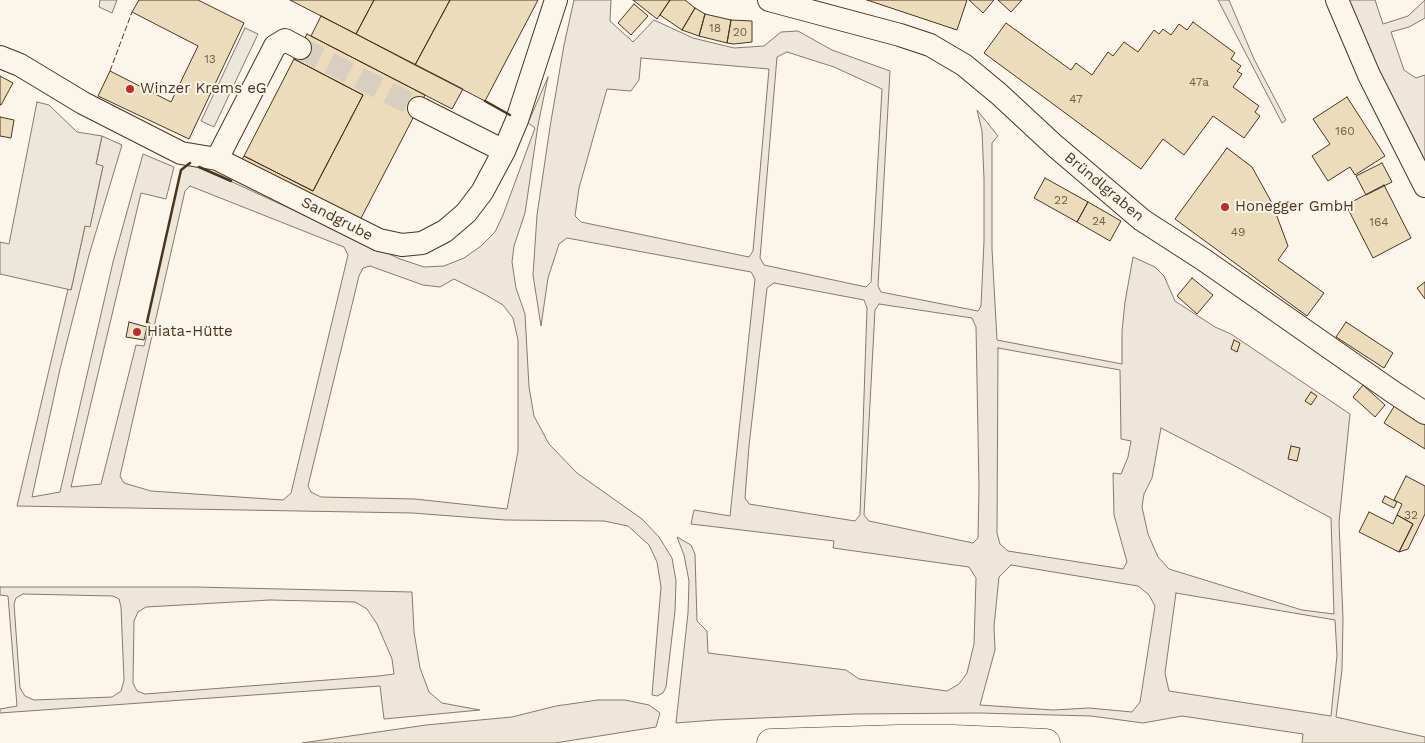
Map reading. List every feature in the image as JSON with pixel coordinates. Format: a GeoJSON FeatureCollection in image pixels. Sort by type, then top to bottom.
{"type":"FeatureCollection","features":[{"type":"Feature","properties":{"kind":"main road"},"geometry":{"type":"LineString","coordinates":[[771,743],[898,739],[973,739],[1046,743]]}},
{"type":"Feature","properties":{"kind":"street","name":"Bründlgraben"},"geometry":{"type":"LineString","coordinates":[[770,0],[900,35],[930,45],[964,66],[1000,94],[1055,146],[1142,220],[1204,260],[1425,413]]}},
{"type":"Feature","properties":{"kind":"street"},"geometry":{"type":"LineString","coordinates":[[1337,0],[1369,75],[1425,186]]}},
{"type":"Feature","properties":{"kind":"street","name":"Sandgrube"},"geometry":{"type":"LineString","coordinates":[[10,61],[83,103],[181,153],[217,158],[379,240],[402,245],[422,243],[445,231],[466,213],[482,192],[504,151],[528,90],[552,10]]}},
{"type":"Feature","properties":{"kind":"street"},"geometry":{"type":"LineString","coordinates":[[217,158],[275,46],[285,40],[300,48]]}},
{"type":"Feature","properties":{"kind":"street"},"geometry":{"type":"LineString","coordinates":[[418,108],[504,151]]}},
{"type":"Feature","properties":{"kind":"shaded area"},"geometry":{"type":"Polygon","coordinates":[[[100,0],[117,0],[112,13],[99,7],[100,0]]]}},
{"type":"Feature","properties":{"kind":"shaded area"},"geometry":{"type":"Polygon","coordinates":[[[574,0],[611,0],[610,21],[633,42],[654,20],[693,38],[734,48],[764,46],[781,32],[798,31],[832,50],[890,71],[878,286],[881,292],[978,311],[981,306],[984,241],[984,179],[982,131],[977,110],[998,136],[992,143],[992,249],[997,340],[1122,364],[1122,331],[1133,257],[1155,267],[1164,276],[1175,301],[1215,327],[1231,334],[1350,414],[1339,522],[1343,619],[1342,670],[1336,717],[1425,737],[1425,743],[1302,743],[1303,734],[1182,716],[1143,723],[1091,716],[979,713],[855,714],[676,723],[688,613],[689,581],[684,555],[677,537],[691,545],[695,554],[697,621],[707,631],[708,653],[846,670],[859,679],[947,691],[959,684],[967,673],[974,644],[976,578],[969,567],[833,548],[834,541],[691,524],[694,510],[730,516],[755,279],[751,272],[567,238],[559,244],[548,278],[541,326],[533,275],[537,215],[564,45],[574,0]],[[787,52],[777,57],[760,258],[764,265],[866,287],[871,282],[882,89],[834,67],[787,52]],[[641,58],[639,80],[631,91],[607,89],[579,188],[575,216],[581,222],[749,257],[753,251],[769,69],[641,58]],[[774,283],[767,288],[745,498],[749,504],[855,521],[860,515],[867,308],[864,300],[774,283]],[[879,304],[875,310],[864,515],[869,521],[973,543],[978,538],[976,327],[972,318],[879,304]],[[998,348],[997,533],[1000,544],[1008,551],[1123,569],[1127,562],[1114,515],[1113,473],[1121,474],[1128,457],[1131,441],[1121,439],[1120,370],[998,348]],[[1161,428],[1152,478],[1144,494],[1142,507],[1148,534],[1158,557],[1169,569],[1302,610],[1334,614],[1331,518],[1161,428]],[[1011,565],[999,577],[994,626],[995,650],[980,705],[1053,710],[1089,708],[1132,712],[1140,702],[1155,606],[1149,595],[1138,586],[1011,565]],[[1176,593],[1165,673],[1169,691],[1331,716],[1337,655],[1335,620],[1176,593]]]}},
{"type":"Feature","properties":{"kind":"shaded area"},"geometry":{"type":"Polygon","coordinates":[[[1218,0],[1229,0],[1254,59],[1286,120],[1282,123],[1218,0]]]}},
{"type":"Feature","properties":{"kind":"shaded area"},"geometry":{"type":"Polygon","coordinates":[[[1346,0],[1375,0],[1383,24],[1408,16],[1425,0],[1425,18],[1409,27],[1391,32],[1404,70],[1416,78],[1425,75],[1425,164],[1377,70],[1346,0]]]}},
{"type":"Feature","properties":{"kind":"shaded area"},"geometry":{"type":"Polygon","coordinates":[[[245,28],[258,34],[214,127],[201,121],[245,28]]]}},
{"type":"Feature","properties":{"kind":"shaded area"},"geometry":{"type":"Polygon","coordinates":[[[548,77],[538,125],[525,213],[514,246],[512,262],[516,288],[525,314],[529,387],[534,416],[549,444],[577,473],[642,519],[659,537],[672,558],[676,581],[675,611],[666,687],[663,693],[657,696],[652,695],[661,587],[657,562],[649,545],[628,526],[604,521],[505,520],[412,513],[17,506],[68,289],[71,290],[85,226],[90,226],[103,166],[96,165],[102,136],[122,145],[89,255],[60,369],[32,497],[60,492],[113,262],[143,154],[174,167],[166,199],[141,193],[71,487],[101,484],[136,345],[144,346],[150,323],[147,322],[181,170],[191,163],[400,259],[424,267],[444,266],[464,258],[481,246],[495,232],[535,128],[528,123],[548,77]],[[190,186],[185,191],[120,476],[124,483],[151,491],[283,500],[291,493],[348,255],[344,247],[190,186]],[[370,266],[363,268],[359,276],[308,486],[311,492],[321,497],[415,499],[507,509],[518,451],[518,340],[513,318],[503,305],[454,279],[440,287],[423,285],[370,266]]]}},
{"type":"Feature","properties":{"kind":"shaded area"},"geometry":{"type":"Polygon","coordinates":[[[37,102],[49,105],[77,132],[102,136],[96,164],[103,166],[90,227],[85,226],[71,290],[0,274],[0,242],[9,244],[37,102]]]}},
{"type":"Feature","properties":{"kind":"shaded area"},"geometry":{"type":"Polygon","coordinates":[[[0,587],[195,587],[412,592],[414,632],[420,668],[429,692],[442,703],[480,710],[384,719],[380,686],[0,713],[0,709],[17,706],[8,596],[0,595],[0,587]],[[23,594],[16,598],[14,604],[20,688],[25,696],[34,700],[112,697],[121,691],[124,680],[121,607],[119,599],[113,596],[23,594]],[[270,600],[146,607],[138,612],[134,621],[133,683],[137,691],[145,694],[394,674],[392,659],[377,624],[367,609],[355,602],[270,600]]]}},
{"type":"Feature","properties":{"kind":"shaded area"},"geometry":{"type":"Polygon","coordinates":[[[598,700],[625,700],[649,705],[660,713],[656,727],[555,743],[302,743],[426,725],[512,717],[556,706],[598,700]]]}},
{"type":"Feature","properties":{"kind":"building"},"geometry":{"type":"Polygon","coordinates":[[[139,0],[198,0],[244,23],[189,139],[98,96],[110,71],[171,102],[198,46],[132,12],[139,0]]]}},
{"type":"Feature","properties":{"kind":"building"},"geometry":{"type":"Polygon","coordinates":[[[290,0],[374,0],[356,34],[290,0]]]}},
{"type":"Feature","properties":{"kind":"building"},"geometry":{"type":"Polygon","coordinates":[[[374,0],[450,0],[415,65],[356,34],[374,0]]]}},
{"type":"Feature","properties":{"kind":"building"},"geometry":{"type":"Polygon","coordinates":[[[450,0],[538,0],[485,101],[415,65],[450,0]]]}},
{"type":"Feature","properties":{"kind":"building"},"geometry":{"type":"Polygon","coordinates":[[[633,0],[670,0],[657,19],[633,0]]]}},
{"type":"Feature","properties":{"kind":"building"},"geometry":{"type":"Polygon","coordinates":[[[670,0],[685,0],[695,8],[682,30],[660,15],[670,0]]]}},
{"type":"Feature","properties":{"kind":"building"},"geometry":{"type":"Polygon","coordinates":[[[867,0],[967,0],[957,30],[867,0]]]}},
{"type":"Feature","properties":{"kind":"building"},"geometry":{"type":"Polygon","coordinates":[[[969,0],[994,0],[983,13],[969,0]]]}},
{"type":"Feature","properties":{"kind":"building"},"geometry":{"type":"Polygon","coordinates":[[[998,0],[1022,0],[1011,12],[998,0]]]}},
{"type":"Feature","properties":{"kind":"building"},"geometry":{"type":"Polygon","coordinates":[[[634,4],[648,16],[631,35],[618,23],[634,4]]]}},
{"type":"Feature","properties":{"kind":"building"},"geometry":{"type":"Polygon","coordinates":[[[695,8],[705,14],[699,36],[682,30],[695,8]]]}},
{"type":"Feature","properties":{"kind":"building"},"geometry":{"type":"Polygon","coordinates":[[[705,14],[731,20],[727,43],[699,36],[705,14]]]}},
{"type":"Feature","properties":{"kind":"building"},"geometry":{"type":"Polygon","coordinates":[[[321,16],[463,89],[452,109],[311,36],[321,16]]]}},
{"type":"Feature","properties":{"kind":"building"},"geometry":{"type":"Polygon","coordinates":[[[731,20],[752,21],[752,42],[727,43],[731,20]]]}},
{"type":"Feature","properties":{"kind":"building"},"geometry":{"type":"Polygon","coordinates":[[[1193,22],[1235,53],[1231,59],[1241,66],[1237,71],[1242,74],[1233,87],[1259,106],[1255,112],[1260,116],[1244,138],[1213,116],[1184,155],[1163,139],[1141,169],[984,53],[1006,23],[1071,70],[1076,63],[1092,75],[1108,52],[1113,56],[1124,42],[1138,52],[1154,30],[1159,34],[1163,29],[1171,35],[1179,24],[1187,30],[1193,22]]]}},
{"type":"Feature","properties":{"kind":"building"},"geometry":{"type":"Polygon","coordinates":[[[307,34],[425,95],[359,222],[241,161],[244,156],[313,191],[363,95],[294,59],[307,34]]]}},
{"type":"Feature","properties":{"kind":"building"},"geometry":{"type":"Polygon","coordinates":[[[294,59],[363,95],[313,191],[244,156],[294,59]]]}},
{"type":"Feature","properties":{"kind":"building"},"geometry":{"type":"Polygon","coordinates":[[[0,76],[13,83],[1,105],[0,105],[0,76]]]}},
{"type":"Feature","properties":{"kind":"building"},"geometry":{"type":"Polygon","coordinates":[[[1347,97],[1385,156],[1355,175],[1350,167],[1328,181],[1312,156],[1330,144],[1313,119],[1347,97]]]}},
{"type":"Feature","properties":{"kind":"building"},"geometry":{"type":"Polygon","coordinates":[[[0,117],[14,120],[11,138],[0,136],[0,117]]]}},
{"type":"Feature","properties":{"kind":"building"},"geometry":{"type":"Polygon","coordinates":[[[1227,148],[1252,167],[1272,203],[1288,246],[1278,260],[1324,293],[1307,316],[1175,219],[1227,148]]]}},
{"type":"Feature","properties":{"kind":"building"},"geometry":{"type":"Polygon","coordinates":[[[1382,163],[1392,182],[1366,195],[1356,176],[1382,163]]]}},
{"type":"Feature","properties":{"kind":"building"},"geometry":{"type":"Polygon","coordinates":[[[1045,178],[1088,202],[1077,222],[1034,198],[1045,178]]]}},
{"type":"Feature","properties":{"kind":"building"},"geometry":{"type":"Polygon","coordinates":[[[1384,185],[1411,238],[1373,258],[1346,205],[1384,185]]]}},
{"type":"Feature","properties":{"kind":"building"},"geometry":{"type":"Polygon","coordinates":[[[1088,202],[1121,221],[1110,241],[1077,222],[1088,202]]]}},
{"type":"Feature","properties":{"kind":"building"},"geometry":{"type":"Polygon","coordinates":[[[1192,278],[1213,295],[1197,314],[1177,296],[1192,278]]]}},
{"type":"Feature","properties":{"kind":"building"},"geometry":{"type":"Polygon","coordinates":[[[1425,282],[1425,299],[1417,288],[1425,282]]]}},
{"type":"Feature","properties":{"kind":"building","name":"Hiata-Hütte"},"geometry":{"type":"Polygon","coordinates":[[[129,322],[147,327],[144,340],[126,337],[129,322]]]}},
{"type":"Feature","properties":{"kind":"building"},"geometry":{"type":"Polygon","coordinates":[[[1346,322],[1393,353],[1384,368],[1336,337],[1346,322]]]}},
{"type":"Feature","properties":{"kind":"building"},"geometry":{"type":"Polygon","coordinates":[[[1234,340],[1240,343],[1237,352],[1231,349],[1234,340]]]}},
{"type":"Feature","properties":{"kind":"building"},"geometry":{"type":"Polygon","coordinates":[[[1363,385],[1385,405],[1375,417],[1353,397],[1363,385]]]}},
{"type":"Feature","properties":{"kind":"building"},"geometry":{"type":"Polygon","coordinates":[[[1311,392],[1317,396],[1311,405],[1305,401],[1311,392]]]}},
{"type":"Feature","properties":{"kind":"building"},"geometry":{"type":"Polygon","coordinates":[[[1395,405],[1425,424],[1425,449],[1384,423],[1395,405]]]}},
{"type":"Feature","properties":{"kind":"building"},"geometry":{"type":"Polygon","coordinates":[[[1291,446],[1300,448],[1297,461],[1288,459],[1291,446]]]}},
{"type":"Feature","properties":{"kind":"building"},"geometry":{"type":"Polygon","coordinates":[[[1406,476],[1425,486],[1425,514],[1408,549],[1399,552],[1413,524],[1397,515],[1402,504],[1394,500],[1406,476]]]}},
{"type":"Feature","properties":{"kind":"building"},"geometry":{"type":"Polygon","coordinates":[[[1385,496],[1397,502],[1394,508],[1382,502],[1385,496]]]}},
{"type":"Feature","properties":{"kind":"building"},"geometry":{"type":"Polygon","coordinates":[[[1369,512],[1393,524],[1397,515],[1413,524],[1399,552],[1359,532],[1369,512]]]}},
{"type":"Feature","properties":{"kind":"tunnel"},"geometry":{"type":"LineString","coordinates":[[300,48],[419,108]]}},
{"type":"Feature","properties":{"kind":"fence"},"geometry":{"type":"LineString","coordinates":[[110,71],[132,12]]}},
{"type":"Feature","properties":{"kind":"wall"},"geometry":{"type":"LineString","coordinates":[[485,101],[510,115]]}},
{"type":"Feature","properties":{"kind":"wall"},"geometry":{"type":"LineString","coordinates":[[147,322],[181,170],[190,163]]}},
{"type":"Feature","properties":{"kind":"wall"},"geometry":{"type":"LineString","coordinates":[[199,167],[231,181]]}},
{"type":"Feature","properties":{"kind":"place","name":"Winzer Krems eG"},"geometry":{"type":"Point","coordinates":[130,89]}},
{"type":"Feature","properties":{"kind":"place","name":"Honegger GmbH"},"geometry":{"type":"Point","coordinates":[1225,207]}},
{"type":"Feature","properties":{"kind":"place","name":"Hiata-Hütte"},"geometry":{"type":"Point","coordinates":[137,332]}}]}
